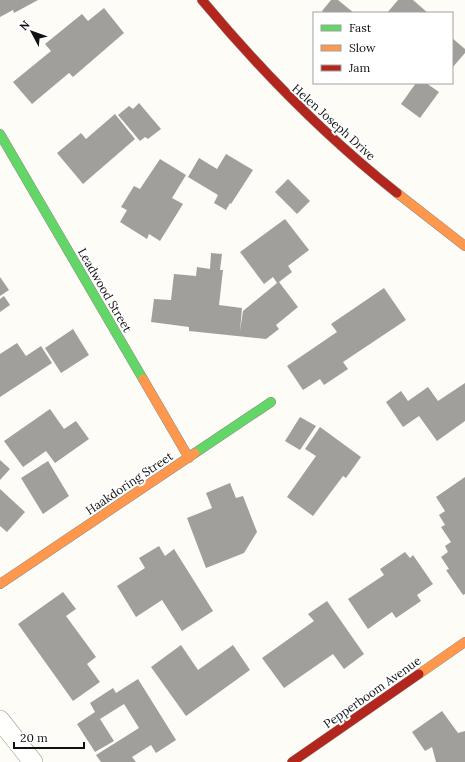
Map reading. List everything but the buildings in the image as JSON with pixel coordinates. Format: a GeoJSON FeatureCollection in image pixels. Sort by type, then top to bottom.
{"type":"FeatureCollection","features":[{"type":"Feature","properties":{"kind":"street","name":"Helen Joseph Drive"},"geometry":{"type":"LineString","coordinates":[[202,0],[234,40],[293,103],[369,171],[465,246]]}},
{"type":"Feature","properties":{"kind":"street","name":"Leadwood Street"},"geometry":{"type":"LineString","coordinates":[[0,134],[189,458]]}},
{"type":"Feature","properties":{"kind":"street","name":"Haakdoring Street"},"geometry":{"type":"LineString","coordinates":[[0,584],[271,402]]}},
{"type":"Feature","properties":{"kind":"street","name":"Pepperboom Avenue"},"geometry":{"type":"LineString","coordinates":[[292,762],[465,642]]}},
{"type":"Feature","properties":{"kind":"street"},"geometry":{"type":"LineString","coordinates":[[0,720],[33,762]]}},
{"type":"Feature","properties":{"kind":"traffic: fast"},"geometry":{"type":"LineString","coordinates":[[0,134],[143,379]]}},
{"type":"Feature","properties":{"kind":"traffic: fast"},"geometry":{"type":"LineString","coordinates":[[195,453],[271,402]]}},
{"type":"Feature","properties":{"kind":"traffic: slow"},"geometry":{"type":"LineString","coordinates":[[397,193],[465,246]]}},
{"type":"Feature","properties":{"kind":"traffic: slow"},"geometry":{"type":"LineString","coordinates":[[143,379],[189,458]]}},
{"type":"Feature","properties":{"kind":"traffic: slow"},"geometry":{"type":"LineString","coordinates":[[0,584],[195,453]]}},
{"type":"Feature","properties":{"kind":"traffic: slow"},"geometry":{"type":"LineString","coordinates":[[419,674],[465,642]]}},
{"type":"Feature","properties":{"kind":"traffic: jam"},"geometry":{"type":"LineString","coordinates":[[202,0],[247,52],[319,126],[397,193]]}},
{"type":"Feature","properties":{"kind":"traffic: jam"},"geometry":{"type":"LineString","coordinates":[[292,762],[419,674]]}}]}
